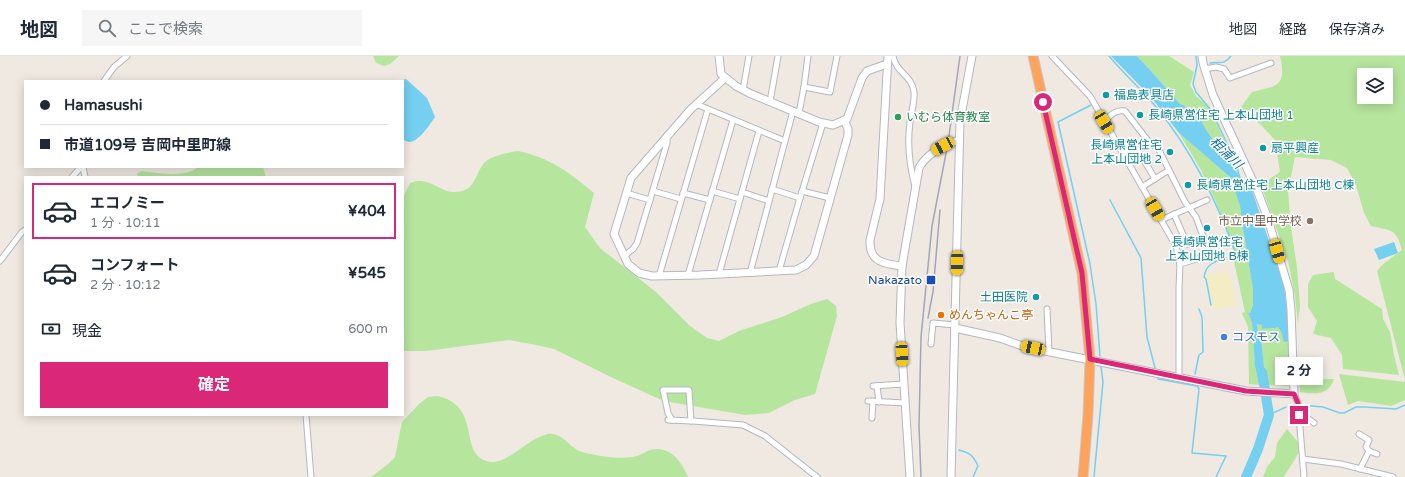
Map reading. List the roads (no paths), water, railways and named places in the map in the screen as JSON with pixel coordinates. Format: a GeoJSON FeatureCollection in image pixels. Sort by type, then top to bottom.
{"type":"FeatureCollection","features":[{"type":"Feature","properties":{"kind":"highway"},"geometry":{"type":"LineString","coordinates":[[1033,56],[1082,273],[1090,359],[1088,415],[1083,477]]}},
{"type":"Feature","properties":{"kind":"street"},"geometry":{"type":"LineString","coordinates":[[105,80],[114,67],[127,56]]}},
{"type":"Feature","properties":{"kind":"street"},"geometry":{"type":"LineString","coordinates":[[719,56],[722,74],[736,86],[770,102],[823,123],[833,125],[847,119],[851,112],[862,78],[868,71],[887,64]]}},
{"type":"Feature","properties":{"kind":"street"},"geometry":{"type":"LineString","coordinates":[[743,90],[749,56]]}},
{"type":"Feature","properties":{"kind":"street"},"geometry":{"type":"LineString","coordinates":[[770,102],[778,56]]}},
{"type":"Feature","properties":{"kind":"street"},"geometry":{"type":"LineString","coordinates":[[750,273],[785,141],[804,87],[808,56]]}},
{"type":"Feature","properties":{"kind":"street"},"geometry":{"type":"LineString","coordinates":[[804,87],[830,92],[837,56]]}},
{"type":"Feature","properties":{"kind":"street"},"geometry":{"type":"LineString","coordinates":[[888,56],[880,198],[870,240],[870,246],[876,259],[887,265],[902,266]]}},
{"type":"Feature","properties":{"kind":"street"},"geometry":{"type":"LineString","coordinates":[[893,56],[897,68],[910,80],[914,93],[908,151],[910,168],[915,186]]}},
{"type":"Feature","properties":{"kind":"street"},"geometry":{"type":"LineString","coordinates":[[951,477],[959,140],[960,121],[972,56]]}},
{"type":"Feature","properties":{"kind":"street"},"geometry":{"type":"LineString","coordinates":[[1052,56],[1090,96],[1176,246],[1180,264],[1179,378]]}},
{"type":"Feature","properties":{"kind":"street"},"geometry":{"type":"LineString","coordinates":[[1202,56],[1213,95],[1257,190],[1289,290],[1294,394],[1298,403],[1304,477]]}},
{"type":"Feature","properties":{"kind":"street"},"geometry":{"type":"LineString","coordinates":[[1205,69],[1216,67],[1224,68],[1230,78],[1271,63]]}},
{"type":"Feature","properties":{"kind":"street"},"geometry":{"type":"LineString","coordinates":[[726,78],[696,104],[667,135],[631,178],[614,234],[628,264],[639,272],[652,276],[779,272],[796,270],[806,265],[814,256],[848,135],[848,129],[844,120]]}},
{"type":"Feature","properties":{"kind":"street"},"geometry":{"type":"LineString","coordinates":[[696,104],[785,141]]}},
{"type":"Feature","properties":{"kind":"street"},"geometry":{"type":"LineString","coordinates":[[659,276],[708,109]]}},
{"type":"Feature","properties":{"kind":"street"},"geometry":{"type":"LineString","coordinates":[[1104,122],[1116,111],[1124,111],[1149,142],[1158,148],[1185,202],[1196,217],[1204,239]]}},
{"type":"Feature","properties":{"kind":"street"},"geometry":{"type":"LineString","coordinates":[[688,275],[733,120]]}},
{"type":"Feature","properties":{"kind":"street"},"geometry":{"type":"LineString","coordinates":[[779,272],[823,123]]}},
{"type":"Feature","properties":{"kind":"street"},"geometry":{"type":"LineString","coordinates":[[719,274],[760,131]]}},
{"type":"Feature","properties":{"kind":"street"},"geometry":{"type":"LineString","coordinates":[[624,256],[633,249],[637,243],[667,143],[667,135]]}},
{"type":"Feature","properties":{"kind":"street"},"geometry":{"type":"LineString","coordinates":[[910,477],[900,323],[902,266],[919,168],[922,162],[935,150],[959,140]]}},
{"type":"Feature","properties":{"kind":"street"},"geometry":{"type":"LineString","coordinates":[[1138,152],[1138,150],[1149,142]]}},
{"type":"Feature","properties":{"kind":"street"},"geometry":{"type":"LineString","coordinates":[[1122,152],[1138,152]]}},
{"type":"Feature","properties":{"kind":"street"},"geometry":{"type":"LineString","coordinates":[[1138,152],[1155,179]]}},
{"type":"Feature","properties":{"kind":"street"},"geometry":{"type":"LineString","coordinates":[[73,176],[81,168]]}},
{"type":"Feature","properties":{"kind":"street"},"geometry":{"type":"LineString","coordinates":[[1142,187],[1169,170]]}},
{"type":"Feature","properties":{"kind":"street"},"geometry":{"type":"LineString","coordinates":[[772,189],[800,198]]}},
{"type":"Feature","properties":{"kind":"street"},"geometry":{"type":"LineString","coordinates":[[653,191],[710,200]]}},
{"type":"Feature","properties":{"kind":"street"},"geometry":{"type":"LineString","coordinates":[[712,191],[740,199]]}},
{"type":"Feature","properties":{"kind":"street"},"geometry":{"type":"LineString","coordinates":[[802,191],[830,198]]}},
{"type":"Feature","properties":{"kind":"street"},"geometry":{"type":"LineString","coordinates":[[742,192],[769,200]]}},
{"type":"Feature","properties":{"kind":"street"},"geometry":{"type":"LineString","coordinates":[[626,193],[650,200]]}},
{"type":"Feature","properties":{"kind":"street"},"geometry":{"type":"LineString","coordinates":[[1161,220],[1207,200]]}},
{"type":"Feature","properties":{"kind":"street"},"geometry":{"type":"LineString","coordinates":[[1174,214],[1187,244],[1191,243]]}},
{"type":"Feature","properties":{"kind":"street"},"geometry":{"type":"LineString","coordinates":[[0,261],[24,231]]}},
{"type":"Feature","properties":{"kind":"street"},"geometry":{"type":"LineString","coordinates":[[1176,246],[1182,242],[1184,238]]}},
{"type":"Feature","properties":{"kind":"street"},"geometry":{"type":"LineString","coordinates":[[1180,264],[1204,257]]}},
{"type":"Feature","properties":{"kind":"street"},"geometry":{"type":"LineString","coordinates":[[1047,309],[1049,351]]}},
{"type":"Feature","properties":{"kind":"street"},"geometry":{"type":"LineString","coordinates":[[931,344],[933,323],[1000,338],[1025,347],[1179,378],[1246,391],[1294,394]]}},
{"type":"Feature","properties":{"kind":"street"},"geometry":{"type":"LineString","coordinates":[[1294,378],[1300,378],[1307,367]]}},
{"type":"Feature","properties":{"kind":"street"},"geometry":{"type":"LineString","coordinates":[[879,402],[875,386],[904,384]]}},
{"type":"Feature","properties":{"kind":"street"},"geometry":{"type":"LineString","coordinates":[[691,421],[689,390],[663,390],[670,420],[743,425],[765,436],[817,477]]}},
{"type":"Feature","properties":{"kind":"street"},"geometry":{"type":"LineString","coordinates":[[872,418],[870,401],[905,403]]}},
{"type":"Feature","properties":{"kind":"street"},"geometry":{"type":"LineString","coordinates":[[1299,415],[1306,417],[1314,423]]}},
{"type":"Feature","properties":{"kind":"street"},"geometry":{"type":"LineString","coordinates":[[306,416],[311,477]]}},
{"type":"Feature","properties":{"kind":"street"},"geometry":{"type":"LineString","coordinates":[[1359,434],[1369,440],[1366,447],[1369,451],[1377,454]]}},
{"type":"Feature","properties":{"kind":"street"},"geometry":{"type":"LineString","coordinates":[[1360,469],[1369,451]]}},
{"type":"Feature","properties":{"kind":"street"},"geometry":{"type":"LineString","coordinates":[[1303,459],[1335,463],[1393,477]]}},
{"type":"Feature","properties":{"kind":"water"},"geometry":{"type":"Polygon","coordinates":[[[1111,56],[1137,56],[1179,103],[1197,113],[1205,128],[1229,163],[1252,190],[1284,286],[1288,318],[1289,341],[1284,342],[1278,327],[1262,329],[1262,325],[1257,324],[1258,332],[1261,337],[1267,385],[1259,385],[1255,366],[1252,323],[1248,313],[1250,313],[1253,305],[1253,290],[1240,206],[1230,177],[1179,133],[1151,97],[1111,56]]]}},
{"type":"Feature","properties":{"kind":"water"},"geometry":{"type":"Polygon","coordinates":[[[406,79],[427,98],[435,117],[417,139],[409,142],[404,140],[404,80],[402,80],[406,79]]]}},
{"type":"Feature","properties":{"kind":"water"},"geometry":{"type":"Polygon","coordinates":[[[1394,242],[1398,253],[1379,260],[1374,249],[1394,242]]]}},
{"type":"Feature","properties":{"kind":"waterway"},"geometry":{"type":"LineString","coordinates":[[1109,56],[1157,108],[1182,142],[1212,196],[1236,255]]}},
{"type":"Feature","properties":{"kind":"waterway"},"geometry":{"type":"LineString","coordinates":[[1196,56],[1197,65],[1193,84],[1196,92],[1211,110],[1236,162],[1239,175]]}},
{"type":"Feature","properties":{"kind":"waterway"},"geometry":{"type":"LineString","coordinates":[[1210,63],[1223,62],[1231,56]]}},
{"type":"Feature","properties":{"kind":"waterway"},"geometry":{"type":"LineString","coordinates":[[1093,104],[1058,122],[1090,264],[1096,304],[1100,356]]}},
{"type":"Feature","properties":{"kind":"waterway"},"geometry":{"type":"LineString","coordinates":[[1110,200],[1141,258],[1147,337],[1155,368]]}},
{"type":"Feature","properties":{"kind":"waterway"},"geometry":{"type":"LineString","coordinates":[[1211,305],[1206,279],[1204,277],[1205,273],[1209,266],[1218,260],[1226,258]]}},
{"type":"Feature","properties":{"kind":"waterway"},"geometry":{"type":"LineString","coordinates":[[1195,374],[1199,355],[1203,352],[1202,317],[1199,309]]}},
{"type":"Feature","properties":{"kind":"waterway"},"geometry":{"type":"LineString","coordinates":[[1094,477],[1103,382],[1101,367]]}},
{"type":"Feature","properties":{"kind":"waterway","name":"相浦川"},"geometry":{"type":"LineString","coordinates":[[1246,477],[1258,449],[1269,415],[1262,372]]}},
{"type":"Feature","properties":{"kind":"waterway"},"geometry":{"type":"LineString","coordinates":[[1158,379],[1197,386],[1199,389],[1192,453],[1226,456],[1216,477]]}},
{"type":"Feature","properties":{"kind":"waterway"},"geometry":{"type":"LineString","coordinates":[[1302,405],[1323,407],[1340,413],[1344,413],[1356,407],[1396,409],[1405,405]]}},
{"type":"Feature","properties":{"kind":"waterway"},"geometry":{"type":"LineString","coordinates":[[1269,415],[1286,407]]}},
{"type":"Feature","properties":{"kind":"waterway"},"geometry":{"type":"LineString","coordinates":[[959,450],[971,455],[976,462],[978,466],[973,477]]}},
{"type":"Feature","properties":{"kind":"railway"},"geometry":{"type":"LineString","coordinates":[[921,477],[919,426],[921,337],[932,226],[948,143],[960,56]]}},
{"type":"Feature","properties":{"kind":"railway"},"geometry":{"type":"LineString","coordinates":[[928,318],[933,292],[940,210]]}},
{"type":"Feature","properties":{"kind":"place","name":"福島表具店"},"geometry":{"type":"Point","coordinates":[1106,95]}},
{"type":"Feature","properties":{"kind":"place","name":"長崎県営住宅 上本山団地 1"},"geometry":{"type":"Point","coordinates":[1140,115]}},
{"type":"Feature","properties":{"kind":"place","name":"いむら体育教室"},"geometry":{"type":"Point","coordinates":[898,117]}},
{"type":"Feature","properties":{"kind":"place","name":"扇平興産"},"geometry":{"type":"Point","coordinates":[1263,148]}},
{"type":"Feature","properties":{"kind":"place","name":"長崎県営住宅 上本山団地 2"},"geometry":{"type":"Point","coordinates":[1170,152]}},
{"type":"Feature","properties":{"kind":"place","name":"長崎県営住宅 上本山団地 C棟"},"geometry":{"type":"Point","coordinates":[1188,185]}},
{"type":"Feature","properties":{"kind":"place","name":"市立中里中学校"},"geometry":{"type":"Point","coordinates":[1310,221]}},
{"type":"Feature","properties":{"kind":"place","name":"長崎県営住宅 上本山団地 B棟"},"geometry":{"type":"Point","coordinates":[1207,228]}},
{"type":"Feature","properties":{"kind":"place","name":"Nakazato"},"geometry":{"type":"Point","coordinates":[931,280]}},
{"type":"Feature","properties":{"kind":"place","name":"土田医院"},"geometry":{"type":"Point","coordinates":[1036,297]}},
{"type":"Feature","properties":{"kind":"place","name":"めんちゃんこ亭"},"geometry":{"type":"Point","coordinates":[941,315]}},
{"type":"Feature","properties":{"kind":"place","name":"コスモス"},"geometry":{"type":"Point","coordinates":[1224,337]}}]}
